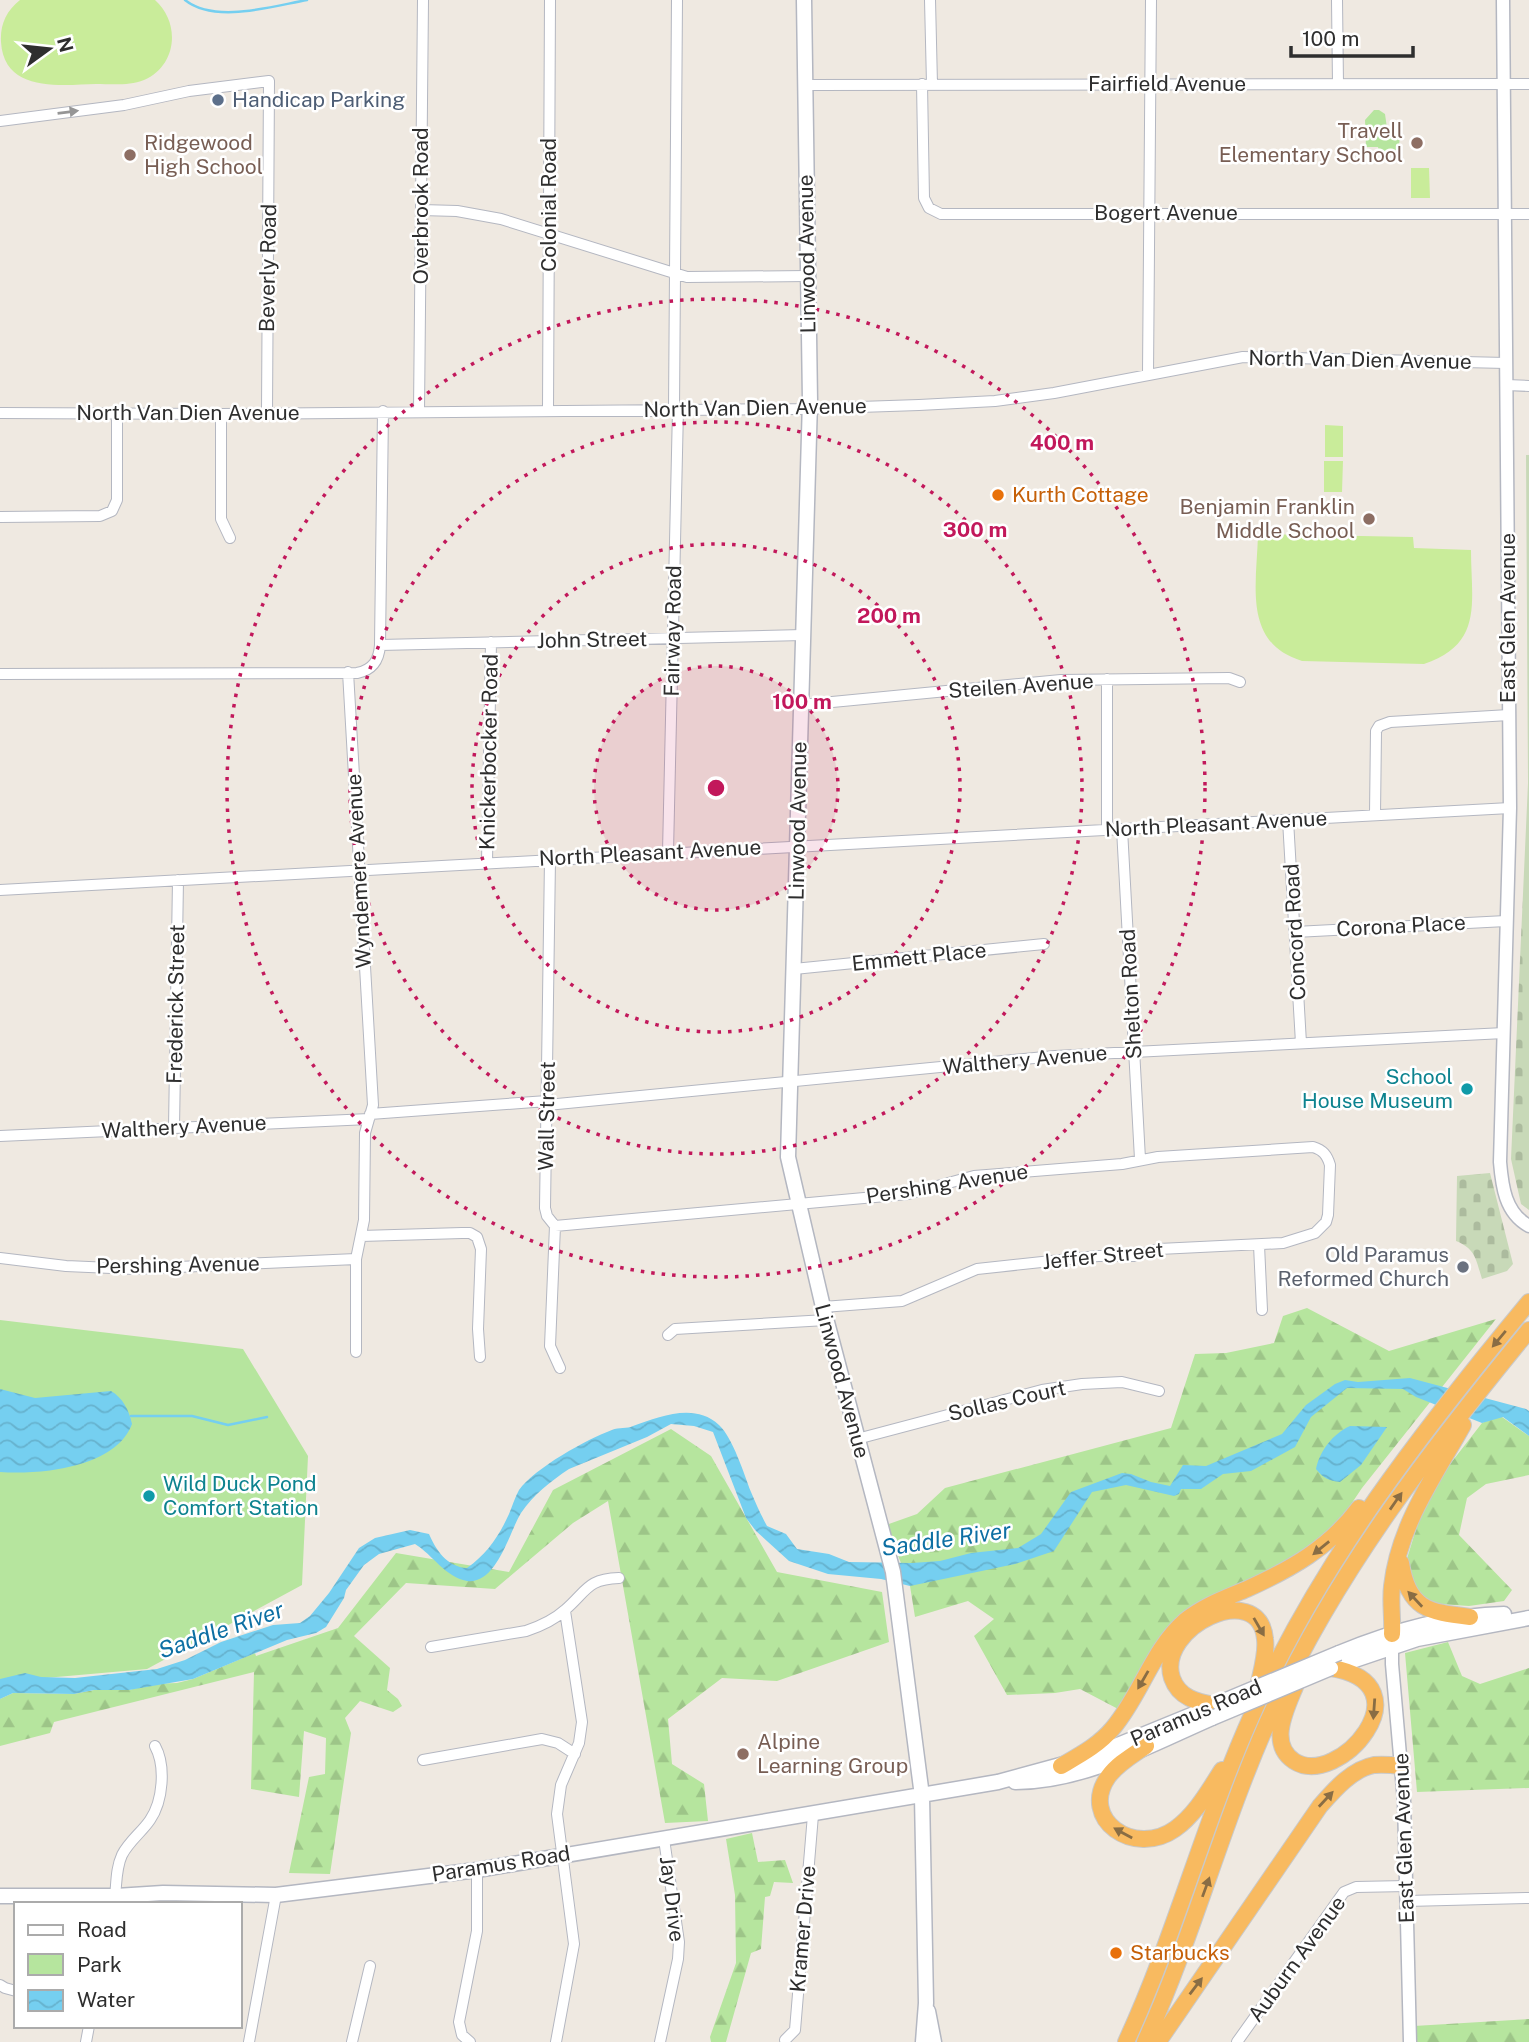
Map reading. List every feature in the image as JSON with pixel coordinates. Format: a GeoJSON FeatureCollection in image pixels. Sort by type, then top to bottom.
{"type":"FeatureCollection","features":[{"type":"Feature","properties":{"kind":"highway"},"geometry":{"type":"LineString","coordinates":[[1126,2042],[1160,1963],[1240,1741],[1284,1648],[1360,1522],[1431,1424],[1529,1303]]}},
{"type":"Feature","properties":{"kind":"highway"},"geometry":{"type":"LineString","coordinates":[[1145,2042],[1179,1961],[1250,1763],[1283,1688],[1315,1628],[1367,1543],[1453,1432],[1488,1380],[1529,1330]]}},
{"type":"Feature","properties":{"kind":"highway"},"geometry":{"type":"LineString","coordinates":[[1061,1766],[1093,1747],[1112,1730],[1163,1647],[1186,1620],[1209,1605],[1289,1570],[1320,1549],[1349,1520],[1387,1469],[1431,1424]]}},
{"type":"Feature","properties":{"kind":"highway"},"geometry":{"type":"LineString","coordinates":[[1392,1640],[1392,1584],[1401,1543],[1453,1432]]}},
{"type":"Feature","properties":{"kind":"highway"},"geometry":{"type":"LineString","coordinates":[[1401,1543],[1402,1573],[1407,1590],[1415,1602],[1432,1611],[1470,1617]]}},
{"type":"Feature","properties":{"kind":"highway"},"geometry":{"type":"LineString","coordinates":[[1215,1709],[1192,1700],[1180,1690],[1172,1676],[1171,1658],[1179,1642],[1198,1624],[1219,1612],[1242,1611],[1257,1620],[1265,1636],[1265,1654],[1252,1715]]}},
{"type":"Feature","properties":{"kind":"highway"},"geometry":{"type":"LineString","coordinates":[[1315,1628],[1286,1710],[1280,1736],[1286,1753],[1305,1766],[1322,1766],[1340,1756],[1362,1737],[1374,1718],[1374,1695],[1365,1680],[1349,1671],[1331,1668]]}},
{"type":"Feature","properties":{"kind":"highway"},"geometry":{"type":"LineString","coordinates":[[1146,1746],[1108,1776],[1101,1797],[1102,1810],[1112,1827],[1129,1838],[1142,1840],[1164,1835],[1182,1823],[1207,1793],[1240,1741]]}},
{"type":"Feature","properties":{"kind":"highway"},"geometry":{"type":"LineString","coordinates":[[1158,2042],[1320,1805],[1363,1769],[1374,1765],[1402,1766]]}},
{"type":"Feature","properties":{"kind":"main road","name":"Linwood Avenue"},"geometry":{"type":"LineString","coordinates":[[804,0],[810,408],[788,1157],[895,1587],[922,1796],[926,2003]]}},
{"type":"Feature","properties":{"kind":"main road"},"geometry":{"type":"LineString","coordinates":[[1215,1709],[1283,1688],[1392,1640],[1470,1617],[1529,1616]]}},
{"type":"Feature","properties":{"kind":"main road"},"geometry":{"type":"LineString","coordinates":[[1392,1640],[1529,1616]]}},
{"type":"Feature","properties":{"kind":"main road","name":"Paramus Road"},"geometry":{"type":"LineString","coordinates":[[0,1896],[115,1900],[163,1893],[276,1895],[477,1870],[998,1783],[1106,1751],[1215,1709],[1339,1653],[1392,1640]]}},
{"type":"Feature","properties":{"kind":"main road","name":"Paramus Road"},"geometry":{"type":"LineString","coordinates":[[998,1783],[1051,1780],[1103,1764],[1146,1746],[1215,1709]]}},
{"type":"Feature","properties":{"kind":"main road"},"geometry":{"type":"LineString","coordinates":[[923,2042],[926,2003]]}},
{"type":"Feature","properties":{"kind":"main road"},"geometry":{"type":"LineString","coordinates":[[926,2003],[934,2042]]}},
{"type":"Feature","properties":{"kind":"street","name":"Overbrook Road"},"geometry":{"type":"LineString","coordinates":[[419,411],[423,0]]}},
{"type":"Feature","properties":{"kind":"street","name":"Colonial Road"},"geometry":{"type":"LineString","coordinates":[[548,410],[550,0]]}},
{"type":"Feature","properties":{"kind":"street","name":"Fairway Road"},"geometry":{"type":"LineString","coordinates":[[668,852],[676,409],[677,0]]}},
{"type":"Feature","properties":{"kind":"street"},"geometry":{"type":"LineString","coordinates":[[927,84],[930,0]]}},
{"type":"Feature","properties":{"kind":"street"},"geometry":{"type":"LineString","coordinates":[[1148,374],[1151,0]]}},
{"type":"Feature","properties":{"kind":"street"},"geometry":{"type":"LineString","coordinates":[[1337,0],[1338,84]]}},
{"type":"Feature","properties":{"kind":"street","name":"East Glen Avenue"},"geometry":{"type":"LineString","coordinates":[[1503,0],[1510,808],[1500,1150],[1502,1181],[1511,1209],[1529,1226]]}},
{"type":"Feature","properties":{"kind":"street","name":"Beverly Road"},"geometry":{"type":"LineString","coordinates":[[0,121],[124,105],[180,93],[269,81],[267,413]]}},
{"type":"Feature","properties":{"kind":"street","name":"Bogert Avenue"},"geometry":{"type":"LineString","coordinates":[[927,84],[924,198],[934,212],[941,214],[1529,214]]}},
{"type":"Feature","properties":{"kind":"street","name":"Fairfield Avenue"},"geometry":{"type":"LineString","coordinates":[[804,85],[1529,84]]}},
{"type":"Feature","properties":{"kind":"street"},"geometry":{"type":"LineString","coordinates":[[421,210],[481,214],[687,277],[808,276]]}},
{"type":"Feature","properties":{"kind":"street","name":"North Van Dien Avenue"},"geometry":{"type":"LineString","coordinates":[[0,413],[221,414],[810,408],[995,401],[1054,393],[1243,357],[1506,363]]}},
{"type":"Feature","properties":{"kind":"street"},"geometry":{"type":"LineString","coordinates":[[1506,385],[1529,386]]}},
{"type":"Feature","properties":{"kind":"street"},"geometry":{"type":"LineString","coordinates":[[0,674],[358,674],[371,668],[379,656],[380,645],[383,411]]}},
{"type":"Feature","properties":{"kind":"street"},"geometry":{"type":"LineString","coordinates":[[0,517],[100,516],[112,510],[117,500],[117,412]]}},
{"type":"Feature","properties":{"kind":"street"},"geometry":{"type":"LineString","coordinates":[[221,414],[221,519],[230,538]]}},
{"type":"Feature","properties":{"kind":"street","name":"John Street"},"geometry":{"type":"LineString","coordinates":[[380,645],[803,635]]}},
{"type":"Feature","properties":{"kind":"street","name":"Knickerbocker Road"},"geometry":{"type":"LineString","coordinates":[[487,862],[491,642]]}},
{"type":"Feature","properties":{"kind":"street","name":"Wyndemere Avenue"},"geometry":{"type":"LineString","coordinates":[[348,672],[373,1105],[365,1133],[364,1220],[356,1259],[356,1352]]}},
{"type":"Feature","properties":{"kind":"street","name":"Steilen Avenue"},"geometry":{"type":"LineString","coordinates":[[801,705],[1062,680],[1229,678],[1240,682]]}},
{"type":"Feature","properties":{"kind":"street"},"geometry":{"type":"LineString","coordinates":[[1107,679],[1107,830]]}},
{"type":"Feature","properties":{"kind":"street"},"geometry":{"type":"LineString","coordinates":[[1375,815],[1376,731],[1382,724],[1509,715]]}},
{"type":"Feature","properties":{"kind":"street","name":"North Pleasant Avenue"},"geometry":{"type":"LineString","coordinates":[[0,890],[1510,808]]}},
{"type":"Feature","properties":{"kind":"street","name":"Concord Road"},"geometry":{"type":"LineString","coordinates":[[1288,820],[1301,1043]]}},
{"type":"Feature","properties":{"kind":"street","name":"Shelton Road"},"geometry":{"type":"LineString","coordinates":[[1122,829],[1140,1159]]}},
{"type":"Feature","properties":{"kind":"street","name":"Wall Street"},"geometry":{"type":"LineString","coordinates":[[550,859],[545,1208],[547,1216],[555,1226],[550,1346],[561,1368]]}},
{"type":"Feature","properties":{"kind":"street","name":"Frederick Street"},"geometry":{"type":"LineString","coordinates":[[174,1128],[178,880]]}},
{"type":"Feature","properties":{"kind":"street","name":"Corona Place"},"geometry":{"type":"LineString","coordinates":[[1295,932],[1506,921]]}},
{"type":"Feature","properties":{"kind":"street","name":"Emmett Place"},"geometry":{"type":"LineString","coordinates":[[794,970],[1044,944]]}},
{"type":"Feature","properties":{"kind":"street","name":"Walthery Avenue"},"geometry":{"type":"LineString","coordinates":[[0,1136],[174,1128],[547,1103],[1055,1056],[1504,1033]]}},
{"type":"Feature","properties":{"kind":"street","name":"Pershing Avenue"},"geometry":{"type":"LineString","coordinates":[[555,1226],[908,1194],[974,1176],[1122,1164],[1140,1159],[1313,1147],[1324,1152],[1330,1165]]}},
{"type":"Feature","properties":{"kind":"street","name":"Jeffer Street"},"geometry":{"type":"LineString","coordinates":[[668,1335],[676,1329],[825,1314],[902,1301],[977,1269],[1098,1256],[1134,1256],[1159,1249],[1283,1243],[1309,1236],[1321,1228],[1328,1215],[1330,1165]]}},
{"type":"Feature","properties":{"kind":"street"},"geometry":{"type":"LineString","coordinates":[[361,1237],[470,1233],[477,1237],[481,1249],[478,1329],[481,1357]]}},
{"type":"Feature","properties":{"kind":"street"},"geometry":{"type":"LineString","coordinates":[[1259,1245],[1262,1310]]}},
{"type":"Feature","properties":{"kind":"street","name":"Pershing Avenue"},"geometry":{"type":"LineString","coordinates":[[0,1258],[66,1266],[134,1269],[356,1259]]}},
{"type":"Feature","properties":{"kind":"street","name":"Sollas Court"},"geometry":{"type":"LineString","coordinates":[[858,1439],[1042,1390],[1122,1382],[1159,1391]]}},
{"type":"Feature","properties":{"kind":"street"},"geometry":{"type":"LineString","coordinates":[[431,1647],[526,1631],[547,1623],[565,1611],[596,1581],[619,1578]]}},
{"type":"Feature","properties":{"kind":"street"},"geometry":{"type":"LineString","coordinates":[[556,2042],[574,1944],[557,1827],[558,1800],[561,1785],[579,1743],[582,1722],[565,1611]]}},
{"type":"Feature","properties":{"kind":"street","name":"East Glen Avenue"},"geometry":{"type":"LineString","coordinates":[[1392,1640],[1402,1766],[1410,2042]]}},
{"type":"Feature","properties":{"kind":"street"},"geometry":{"type":"LineString","coordinates":[[423,1760],[542,1739],[558,1743],[575,1754]]}},
{"type":"Feature","properties":{"kind":"street"},"geometry":{"type":"LineString","coordinates":[[115,1900],[121,1858],[150,1821],[159,1801],[162,1759],[155,1746]]}},
{"type":"Feature","properties":{"kind":"street","name":"Kramer Drive"},"geometry":{"type":"LineString","coordinates":[[785,2040],[795,2030],[813,1815]]}},
{"type":"Feature","properties":{"kind":"street","name":"Jay Drive"},"geometry":{"type":"LineString","coordinates":[[660,2042],[679,1942],[664,1839]]}},
{"type":"Feature","properties":{"kind":"street"},"geometry":{"type":"LineString","coordinates":[[470,2042],[462,2035],[459,2022],[477,1931],[477,1870]]}},
{"type":"Feature","properties":{"kind":"street","name":"Auburn Avenue"},"geometry":{"type":"LineString","coordinates":[[1237,2042],[1344,1892],[1356,1887],[1407,1886]]}},
{"type":"Feature","properties":{"kind":"street"},"geometry":{"type":"LineString","coordinates":[[249,2042],[276,1895]]}},
{"type":"Feature","properties":{"kind":"street"},"geometry":{"type":"LineString","coordinates":[[1407,1901],[1529,1898]]}},
{"type":"Feature","properties":{"kind":"street"},"geometry":{"type":"LineString","coordinates":[[352,2042],[370,1966]]}},
{"type":"Feature","properties":{"kind":"green space"},"geometry":{"type":"Polygon","coordinates":[[[20,0],[155,0],[169,20],[172,43],[169,55],[155,73],[132,83],[51,85],[23,78],[12,70],[5,58],[1,42],[5,19],[20,0]]]}},
{"type":"Feature","properties":{"kind":"green space"},"geometry":{"type":"Polygon","coordinates":[[[1374,110],[1385,114],[1388,135],[1400,138],[1398,151],[1379,152],[1378,147],[1366,147],[1365,120],[1374,110]]]}},
{"type":"Feature","properties":{"kind":"green space"},"geometry":{"type":"Polygon","coordinates":[[[1411,168],[1429,168],[1430,198],[1411,198],[1411,168]]]}},
{"type":"Feature","properties":{"kind":"green space"},"geometry":{"type":"Polygon","coordinates":[[[1325,425],[1343,426],[1343,457],[1325,457],[1325,425]]]}},
{"type":"Feature","properties":{"kind":"green space"},"geometry":{"type":"Polygon","coordinates":[[[1526,455],[1529,455],[1529,1210],[1521,1204],[1511,1159],[1528,783],[1526,455]]]}},
{"type":"Feature","properties":{"kind":"green space"},"geometry":{"type":"Polygon","coordinates":[[[1324,461],[1343,461],[1342,492],[1324,492],[1324,461]]]}},
{"type":"Feature","properties":{"kind":"green space"},"geometry":{"type":"Polygon","coordinates":[[[1258,534],[1413,537],[1414,548],[1471,550],[1472,604],[1465,633],[1457,645],[1424,664],[1302,661],[1283,652],[1270,640],[1261,626],[1257,609],[1258,534]]]}},
{"type":"Feature","properties":{"kind":"green space"},"geometry":{"type":"Polygon","coordinates":[[[1490,1173],[1513,1264],[1507,1271],[1482,1279],[1471,1252],[1456,1241],[1457,1176],[1490,1173]]]}},
{"type":"Feature","properties":{"kind":"green space"},"geometry":{"type":"Polygon","coordinates":[[[1307,1308],[1389,1351],[1496,1319],[1362,1488],[1327,1540],[1179,1619],[1120,1710],[1080,1689],[1007,1695],[974,1636],[994,1619],[968,1601],[915,1617],[910,1586],[886,1525],[917,1514],[945,1488],[1171,1428],[1195,1354],[1226,1353],[1274,1343],[1283,1316],[1307,1308]]]}},
{"type":"Feature","properties":{"kind":"green space"},"geometry":{"type":"Polygon","coordinates":[[[0,1320],[243,1349],[308,1456],[302,1585],[147,1669],[0,1682],[0,1320]]]}},
{"type":"Feature","properties":{"kind":"green space"},"geometry":{"type":"Polygon","coordinates":[[[1502,1417],[1529,1436],[1529,1475],[1486,1484],[1467,1498],[1459,1535],[1512,1590],[1504,1601],[1469,1606],[1425,1603],[1402,1575],[1424,1503],[1419,1504],[1482,1423],[1502,1417]]]}},
{"type":"Feature","properties":{"kind":"green space"},"geometry":{"type":"Polygon","coordinates":[[[671,1429],[711,1456],[777,1572],[882,1592],[889,1642],[777,1681],[722,1678],[668,1719],[672,1764],[704,1784],[708,1821],[665,1823],[608,1501],[573,1523],[495,1589],[406,1583],[354,1636],[390,1668],[387,1690],[402,1706],[393,1712],[360,1701],[345,1718],[351,1733],[330,1874],[289,1873],[309,1777],[325,1774],[326,1738],[304,1731],[299,1797],[251,1789],[254,1672],[54,1722],[50,1733],[0,1746],[0,1699],[13,1693],[74,1694],[177,1683],[255,1653],[256,1656],[338,1628],[396,1553],[509,1572],[553,1490],[671,1429]]]}},
{"type":"Feature","properties":{"kind":"green space"},"geometry":{"type":"Polygon","coordinates":[[[1448,1642],[1462,1676],[1480,1684],[1529,1668],[1529,1788],[1417,1792],[1405,1653],[1448,1642]]]}},
{"type":"Feature","properties":{"kind":"green space"},"geometry":{"type":"Polygon","coordinates":[[[752,1833],[758,1862],[785,1860],[793,1883],[774,1882],[770,1896],[765,1897],[761,1949],[751,1953],[726,2042],[711,2042],[710,2037],[736,1963],[735,1895],[726,1839],[752,1833]]]}},
{"type":"Feature","properties":{"kind":"green space"},"geometry":{"type":"Polygon","coordinates":[[[1529,2019],[1529,2042],[1415,2042],[1414,2026],[1529,2019]]]}},
{"type":"Feature","properties":{"kind":"water"},"geometry":{"type":"Polygon","coordinates":[[[1410,1378],[1526,1409],[1529,1411],[1529,1436],[1503,1417],[1482,1423],[1416,1397],[1403,1389],[1347,1388],[1311,1417],[1295,1447],[1251,1471],[1223,1474],[1201,1489],[1181,1489],[1179,1494],[1174,1496],[1126,1485],[1092,1492],[1054,1551],[1015,1564],[910,1586],[881,1579],[828,1574],[789,1561],[756,1531],[746,1518],[713,1432],[694,1426],[671,1424],[647,1437],[569,1469],[549,1483],[521,1513],[494,1566],[477,1580],[467,1581],[452,1575],[415,1544],[379,1554],[364,1565],[346,1590],[326,1627],[193,1679],[129,1690],[94,1690],[74,1694],[13,1693],[0,1699],[0,1679],[25,1673],[41,1677],[75,1678],[157,1669],[185,1660],[221,1642],[273,1625],[300,1623],[310,1616],[329,1593],[359,1548],[375,1538],[410,1530],[429,1534],[439,1552],[448,1561],[467,1568],[492,1544],[519,1490],[537,1473],[562,1455],[601,1434],[665,1416],[699,1414],[719,1425],[733,1447],[767,1526],[786,1534],[797,1549],[829,1554],[849,1562],[912,1563],[1018,1548],[1041,1534],[1071,1492],[1122,1473],[1170,1486],[1183,1465],[1206,1466],[1282,1434],[1306,1405],[1335,1384],[1345,1380],[1358,1382],[1410,1378]]]}},
{"type":"Feature","properties":{"kind":"water"},"geometry":{"type":"Polygon","coordinates":[[[0,1389],[35,1398],[111,1391],[125,1405],[132,1424],[123,1439],[110,1450],[75,1466],[35,1472],[0,1472],[0,1389]]]}},
{"type":"Feature","properties":{"kind":"water"},"geometry":{"type":"Polygon","coordinates":[[[1350,1426],[1387,1427],[1361,1465],[1340,1482],[1329,1480],[1316,1469],[1318,1462],[1328,1443],[1350,1426]]]}},
{"type":"Feature","properties":{"kind":"waterway"},"geometry":{"type":"LineString","coordinates":[[185,0],[197,7],[228,12],[307,0]]}},
{"type":"Feature","properties":{"kind":"waterway"},"geometry":{"type":"LineString","coordinates":[[131,1416],[192,1416],[228,1425],[267,1417]]}},
{"type":"Feature","properties":{"kind":"place","name":"Handicap Parking"},"geometry":{"type":"Point","coordinates":[218,100]}},
{"type":"Feature","properties":{"kind":"place","name":"Travell Elementary School"},"geometry":{"type":"Point","coordinates":[1417,143]}},
{"type":"Feature","properties":{"kind":"place","name":"Ridgewood High School"},"geometry":{"type":"Point","coordinates":[130,155]}},
{"type":"Feature","properties":{"kind":"place","name":"Kurth Cottage"},"geometry":{"type":"Point","coordinates":[998,495]}},
{"type":"Feature","properties":{"kind":"place","name":"Benjamin Franklin Middle School"},"geometry":{"type":"Point","coordinates":[1369,519]}},
{"type":"Feature","properties":{"kind":"place","name":"School House Museum"},"geometry":{"type":"Point","coordinates":[1467,1089]}},
{"type":"Feature","properties":{"kind":"place","name":"Old Paramus Reformed Church"},"geometry":{"type":"Point","coordinates":[1463,1267]}},
{"type":"Feature","properties":{"kind":"place","name":"Wild Duck Pond Comfort Station"},"geometry":{"type":"Point","coordinates":[149,1496]}},
{"type":"Feature","properties":{"kind":"place","name":"Alpine Learning Group"},"geometry":{"type":"Point","coordinates":[743,1754]}},
{"type":"Feature","properties":{"kind":"place","name":"Starbucks"},"geometry":{"type":"Point","coordinates":[1116,1953]}},
{"type":"Feature","properties":{"kind":"water label","name":"Saddle River"},"geometry":{"type":"Point","coordinates":[946,1539]}},
{"type":"Feature","properties":{"kind":"water label","name":"Saddle River"},"geometry":{"type":"Point","coordinates":[221,1630]}}]}
